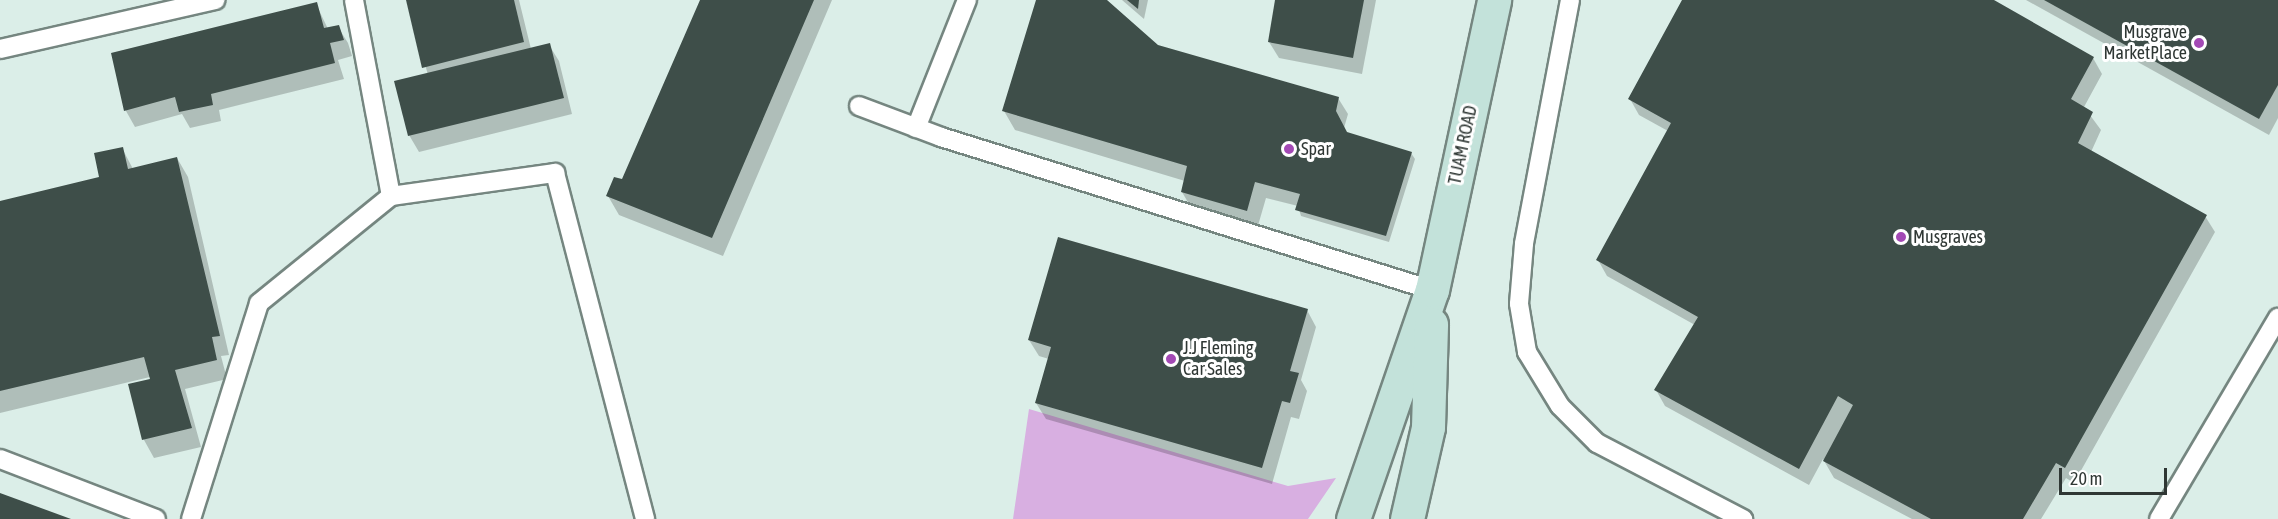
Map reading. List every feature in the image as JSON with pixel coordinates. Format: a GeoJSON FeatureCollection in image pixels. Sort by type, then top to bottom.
{"type":"FeatureCollection","features":[{"type":"Feature","properties":{"kind":"main road","name":"TUAM ROAD"},"geometry":{"type":"LineString","coordinates":[[1353,519],[1432,290],[1494,0]]}},
{"type":"Feature","properties":{"kind":"main road","name":"TUAM ROAD"},"geometry":{"type":"LineString","coordinates":[[1407,519],[1428,427],[1432,290]]}},
{"type":"Feature","properties":{"kind":"lane"},"geometry":{"type":"LineString","coordinates":[[0,49],[216,0]]}},
{"type":"Feature","properties":{"kind":"lane"},"geometry":{"type":"LineString","coordinates":[[354,0],[392,196]]}},
{"type":"Feature","properties":{"kind":"lane"},"geometry":{"type":"LineString","coordinates":[[916,128],[967,0]]}},
{"type":"Feature","properties":{"kind":"lane"},"geometry":{"type":"LineString","coordinates":[[1570,0],[1524,244],[1519,304],[1527,352],[1560,406],[1597,443],[1743,519]]}},
{"type":"Feature","properties":{"kind":"lane"},"geometry":{"type":"LineString","coordinates":[[859,106],[916,128],[1432,290]]}},
{"type":"Feature","properties":{"kind":"lane"},"geometry":{"type":"LineString","coordinates":[[191,519],[259,303],[392,196],[555,173],[645,519]]}},
{"type":"Feature","properties":{"kind":"lane"},"geometry":{"type":"LineString","coordinates":[[2159,519],[2278,318]]}},
{"type":"Feature","properties":{"kind":"lane"},"geometry":{"type":"LineString","coordinates":[[0,459],[156,519]]}},
{"type":"Feature","properties":{"kind":"shaded area"},"geometry":{"type":"Polygon","coordinates":[[[1029,409],[1288,486],[1336,478],[1308,519],[1013,519],[1029,409]]]}},
{"type":"Feature","properties":{"kind":"building"},"geometry":{"type":"Polygon","coordinates":[[[406,0],[514,0],[524,42],[422,68],[406,0]]]}},
{"type":"Feature","properties":{"kind":"building"},"geometry":{"type":"Polygon","coordinates":[[[700,0],[814,0],[712,238],[606,196],[614,177],[622,179],[700,0]]]}},
{"type":"Feature","properties":{"kind":"building"},"geometry":{"type":"Polygon","coordinates":[[[1036,0],[1107,0],[1158,45],[1339,97],[1336,111],[1347,132],[1412,152],[1386,236],[1295,210],[1300,194],[1255,182],[1247,211],[1181,192],[1187,166],[1002,111],[1036,0]]]}},
{"type":"Feature","properties":{"kind":"building"},"geometry":{"type":"Polygon","coordinates":[[[1127,0],[1139,0],[1138,9],[1127,0]]]}},
{"type":"Feature","properties":{"kind":"building"},"geometry":{"type":"Polygon","coordinates":[[[1275,0],[1364,0],[1353,58],[1268,42],[1275,0]]]}},
{"type":"Feature","properties":{"kind":"building","name":"Musgraves"},"geometry":{"type":"Polygon","coordinates":[[[1682,0],[1994,0],[2094,57],[2071,99],[2093,112],[2078,143],[2207,215],[2065,468],[2056,463],[2023,519],[1931,519],[1823,461],[1853,405],[1838,396],[1799,469],[1654,390],[1698,317],[1596,260],[1671,123],[1628,99],[1682,0]]]}},
{"type":"Feature","properties":{"kind":"building","name":"Musgrave MarketPlace"},"geometry":{"type":"Polygon","coordinates":[[[2044,0],[2278,0],[2278,85],[2259,119],[2044,0]]]}},
{"type":"Feature","properties":{"kind":"building"},"geometry":{"type":"Polygon","coordinates":[[[317,2],[324,28],[339,25],[344,40],[330,43],[335,63],[211,94],[213,105],[179,112],[175,97],[124,111],[111,53],[317,2]]]}},
{"type":"Feature","properties":{"kind":"building"},"geometry":{"type":"Polygon","coordinates":[[[550,43],[564,98],[408,136],[394,81],[550,43]]]}},
{"type":"Feature","properties":{"kind":"building"},"geometry":{"type":"Polygon","coordinates":[[[123,147],[128,169],[177,157],[220,336],[212,337],[217,360],[175,370],[192,428],[142,440],[128,384],[150,379],[144,357],[0,391],[0,201],[99,177],[94,153],[123,147]]]}},
{"type":"Feature","properties":{"kind":"building","name":"J.J Fleming Car Sales"},"geometry":{"type":"Polygon","coordinates":[[[1058,237],[1308,309],[1290,371],[1299,373],[1290,403],[1282,401],[1262,468],[1035,403],[1051,347],[1028,340],[1058,237]]]}},
{"type":"Feature","properties":{"kind":"building"},"geometry":{"type":"Polygon","coordinates":[[[0,493],[71,519],[0,519],[0,493]]]}},
{"type":"Feature","properties":{"kind":"place","name":"Musgrave MarketPlace"},"geometry":{"type":"Point","coordinates":[2199,43]}},
{"type":"Feature","properties":{"kind":"place","name":"Spar"},"geometry":{"type":"Point","coordinates":[1289,149]}},
{"type":"Feature","properties":{"kind":"place","name":"Musgraves"},"geometry":{"type":"Point","coordinates":[1901,237]}},
{"type":"Feature","properties":{"kind":"place","name":"J.J Fleming Car Sales"},"geometry":{"type":"Point","coordinates":[1171,359]}}]}
